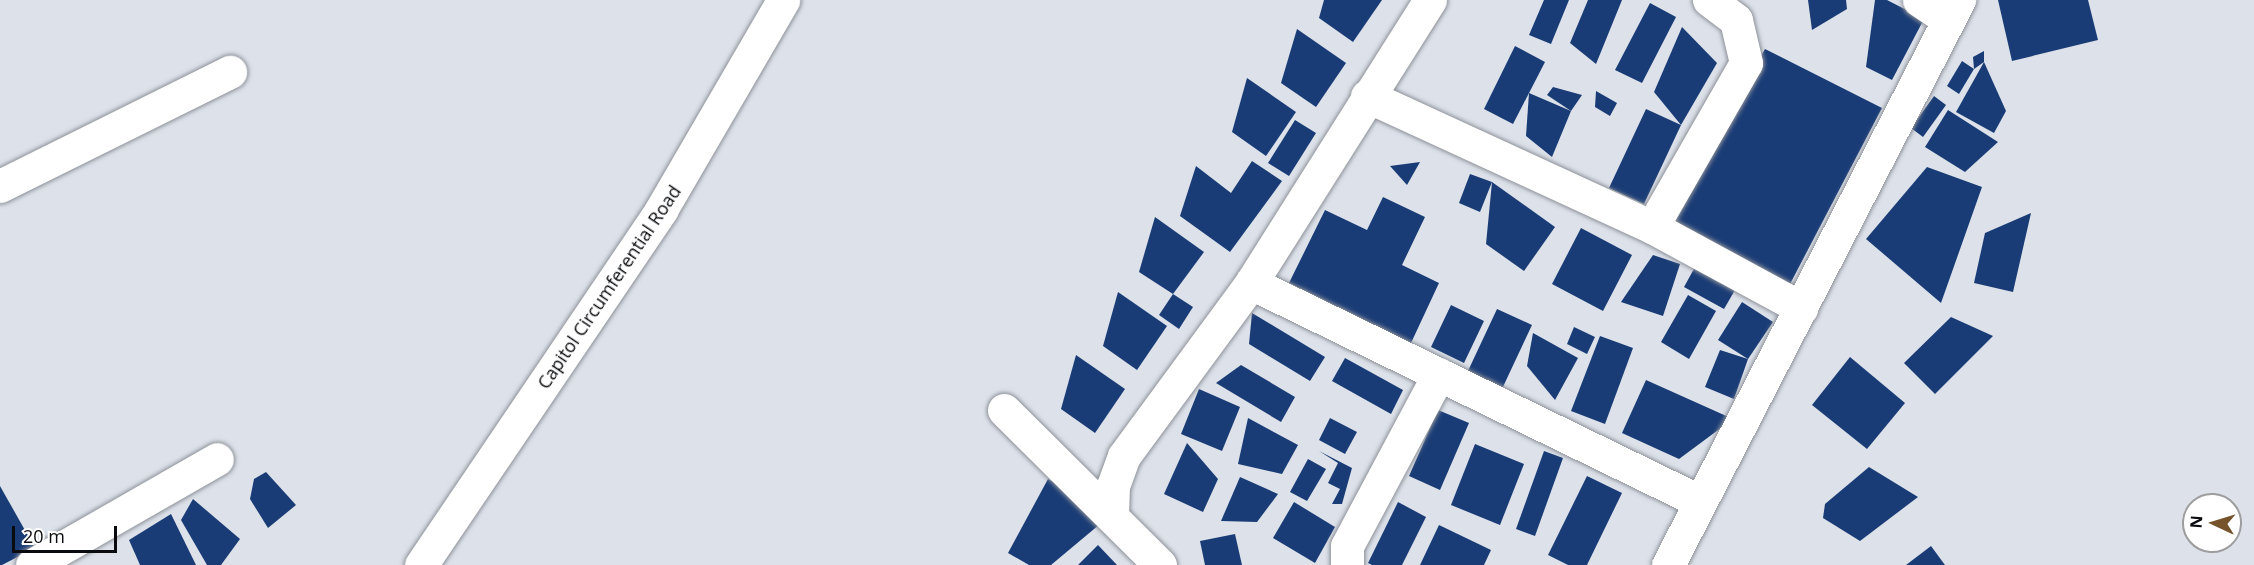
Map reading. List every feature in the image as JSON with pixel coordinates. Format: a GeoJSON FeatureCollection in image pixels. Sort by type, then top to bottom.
{"type":"FeatureCollection","features":[{"type":"Feature","properties":{"kind":"street","name":"Capitol Circumferential Road"},"geometry":{"type":"LineString","coordinates":[[421,565],[700,150],[783,0]]}},
{"type":"Feature","properties":{"kind":"street"},"geometry":{"type":"LineString","coordinates":[[1112,514],[1113,486],[1124,456],[1251,283],[1367,96],[1430,0]]}},
{"type":"Feature","properties":{"kind":"street"},"geometry":{"type":"LineString","coordinates":[[1652,227],[1746,63],[1736,20],[1709,0]]}},
{"type":"Feature","properties":{"kind":"street"},"geometry":{"type":"LineString","coordinates":[[1668,565],[1953,9],[1918,0]]}},
{"type":"Feature","properties":{"kind":"street"},"geometry":{"type":"LineString","coordinates":[[0,186],[230,72]]}},
{"type":"Feature","properties":{"kind":"street"},"geometry":{"type":"LineString","coordinates":[[1367,96],[1652,227],[1801,308]]}},
{"type":"Feature","properties":{"kind":"street"},"geometry":{"type":"LineString","coordinates":[[1251,283],[1701,502]]}},
{"type":"Feature","properties":{"kind":"street"},"geometry":{"type":"LineString","coordinates":[[1347,565],[1347,546],[1438,374]]}},
{"type":"Feature","properties":{"kind":"street"},"geometry":{"type":"LineString","coordinates":[[1004,410],[1112,514],[1160,565]]}},
{"type":"Feature","properties":{"kind":"street"},"geometry":{"type":"LineString","coordinates":[[32,565],[217,459]]}},
{"type":"Feature","properties":{"kind":"building"},"geometry":{"type":"Polygon","coordinates":[[[1324,0],[1382,0],[1353,42],[1319,18],[1324,0]]]}},
{"type":"Feature","properties":{"kind":"building"},"geometry":{"type":"Polygon","coordinates":[[[1544,0],[1569,0],[1551,44],[1529,35],[1544,0]]]}},
{"type":"Feature","properties":{"kind":"building"},"geometry":{"type":"Polygon","coordinates":[[[1588,0],[1622,0],[1596,64],[1570,43],[1588,0]]]}},
{"type":"Feature","properties":{"kind":"building"},"geometry":{"type":"Polygon","coordinates":[[[1808,0],[1846,0],[1847,9],[1812,30],[1808,0]]]}},
{"type":"Feature","properties":{"kind":"building"},"geometry":{"type":"Polygon","coordinates":[[[1875,0],[1887,0],[1924,19],[1892,80],[1866,67],[1875,0]]]}},
{"type":"Feature","properties":{"kind":"building"},"geometry":{"type":"Polygon","coordinates":[[[1998,0],[2088,0],[2098,40],[2012,61],[1998,0]]]}},
{"type":"Feature","properties":{"kind":"building"},"geometry":{"type":"Polygon","coordinates":[[[1650,3],[1676,17],[1642,83],[1615,70],[1650,3]]]}},
{"type":"Feature","properties":{"kind":"building"},"geometry":{"type":"Polygon","coordinates":[[[1682,27],[1717,63],[1681,125],[1654,92],[1682,27]]]}},
{"type":"Feature","properties":{"kind":"building"},"geometry":{"type":"Polygon","coordinates":[[[1297,29],[1346,63],[1316,107],[1281,83],[1297,29]]]}},
{"type":"Feature","properties":{"kind":"building"},"geometry":{"type":"Polygon","coordinates":[[[1515,46],[1545,62],[1513,124],[1484,109],[1515,46]]]}},
{"type":"Feature","properties":{"kind":"building"},"geometry":{"type":"Polygon","coordinates":[[[1765,49],[1882,108],[1789,286],[1667,221],[1765,49]]]}},
{"type":"Feature","properties":{"kind":"building"},"geometry":{"type":"Polygon","coordinates":[[[1984,51],[1984,62],[1974,69],[1973,57],[1984,51]]]}},
{"type":"Feature","properties":{"kind":"building"},"geometry":{"type":"Polygon","coordinates":[[[1962,61],[1974,69],[1959,94],[1947,86],[1962,61]]]}},
{"type":"Feature","properties":{"kind":"building"},"geometry":{"type":"Polygon","coordinates":[[[1984,62],[2006,111],[1994,133],[1956,112],[1984,62]]]}},
{"type":"Feature","properties":{"kind":"building"},"geometry":{"type":"Polygon","coordinates":[[[1247,78],[1296,112],[1266,156],[1232,132],[1247,78]]]}},
{"type":"Feature","properties":{"kind":"building"},"geometry":{"type":"Polygon","coordinates":[[[1553,87],[1582,95],[1571,111],[1547,95],[1553,87]]]}},
{"type":"Feature","properties":{"kind":"building"},"geometry":{"type":"Polygon","coordinates":[[[1596,91],[1617,103],[1610,116],[1595,107],[1596,91]]]}},
{"type":"Feature","properties":{"kind":"building"},"geometry":{"type":"Polygon","coordinates":[[[1529,93],[1571,111],[1552,157],[1526,136],[1529,93]]]}},
{"type":"Feature","properties":{"kind":"building"},"geometry":{"type":"Polygon","coordinates":[[[1934,96],[1946,105],[1923,137],[1911,128],[1934,96]]]}},
{"type":"Feature","properties":{"kind":"building"},"geometry":{"type":"Polygon","coordinates":[[[1646,109],[1681,125],[1644,204],[1609,188],[1646,109]]]}},
{"type":"Feature","properties":{"kind":"building"},"geometry":{"type":"Polygon","coordinates":[[[1948,110],[1998,142],[1965,172],[1925,147],[1948,110]]]}},
{"type":"Feature","properties":{"kind":"building"},"geometry":{"type":"Polygon","coordinates":[[[1295,120],[1316,133],[1289,176],[1268,163],[1295,120]]]}},
{"type":"Feature","properties":{"kind":"building"},"geometry":{"type":"Polygon","coordinates":[[[1252,161],[1282,181],[1230,252],[1180,216],[1196,166],[1231,193],[1252,161]]]}},
{"type":"Feature","properties":{"kind":"building"},"geometry":{"type":"Polygon","coordinates":[[[1420,162],[1407,185],[1390,166],[1420,162]]]}},
{"type":"Feature","properties":{"kind":"building"},"geometry":{"type":"Polygon","coordinates":[[[1927,167],[1982,187],[1941,303],[1866,239],[1927,167]]]}},
{"type":"Feature","properties":{"kind":"building"},"geometry":{"type":"Polygon","coordinates":[[[1470,174],[1492,182],[1480,212],[1459,203],[1470,174]]]}},
{"type":"Feature","properties":{"kind":"building"},"geometry":{"type":"Polygon","coordinates":[[[1492,182],[1555,227],[1524,271],[1486,244],[1492,182]]]}},
{"type":"Feature","properties":{"kind":"building"},"geometry":{"type":"Polygon","coordinates":[[[1383,197],[1425,217],[1402,265],[1439,283],[1411,343],[1289,283],[1325,210],[1367,230],[1383,197]]]}},
{"type":"Feature","properties":{"kind":"building"},"geometry":{"type":"Polygon","coordinates":[[[2031,213],[2013,292],[1974,283],[1985,233],[2031,213]]]}},
{"type":"Feature","properties":{"kind":"building"},"geometry":{"type":"Polygon","coordinates":[[[1155,217],[1204,252],[1173,294],[1139,272],[1155,217]]]}},
{"type":"Feature","properties":{"kind":"building"},"geometry":{"type":"Polygon","coordinates":[[[1581,228],[1632,255],[1603,311],[1552,284],[1581,228]]]}},
{"type":"Feature","properties":{"kind":"building"},"geometry":{"type":"Polygon","coordinates":[[[1653,255],[1680,264],[1663,316],[1621,302],[1653,255]]]}},
{"type":"Feature","properties":{"kind":"building"},"geometry":{"type":"Polygon","coordinates":[[[1695,267],[1735,290],[1724,309],[1684,287],[1695,267]]]}},
{"type":"Feature","properties":{"kind":"building"},"geometry":{"type":"Polygon","coordinates":[[[1118,292],[1167,326],[1137,370],[1103,346],[1118,292]]]}},
{"type":"Feature","properties":{"kind":"building"},"geometry":{"type":"Polygon","coordinates":[[[1173,294],[1193,307],[1179,329],[1159,315],[1173,294]]]}},
{"type":"Feature","properties":{"kind":"building"},"geometry":{"type":"Polygon","coordinates":[[[1688,295],[1716,311],[1689,359],[1661,342],[1688,295]]]}},
{"type":"Feature","properties":{"kind":"building"},"geometry":{"type":"Polygon","coordinates":[[[1742,302],[1773,322],[1748,359],[1718,340],[1742,302]]]}},
{"type":"Feature","properties":{"kind":"building"},"geometry":{"type":"Polygon","coordinates":[[[1451,305],[1484,321],[1464,363],[1431,347],[1451,305]]]}},
{"type":"Feature","properties":{"kind":"building"},"geometry":{"type":"Polygon","coordinates":[[[1497,309],[1532,325],[1502,389],[1467,373],[1497,309]]]}},
{"type":"Feature","properties":{"kind":"building"},"geometry":{"type":"Polygon","coordinates":[[[1252,313],[1325,357],[1310,381],[1249,344],[1252,313]]]}},
{"type":"Feature","properties":{"kind":"building"},"geometry":{"type":"Polygon","coordinates":[[[1951,317],[1993,336],[1935,394],[1904,363],[1951,317]]]}},
{"type":"Feature","properties":{"kind":"building"},"geometry":{"type":"Polygon","coordinates":[[[1574,327],[1595,337],[1587,354],[1567,344],[1574,327]]]}},
{"type":"Feature","properties":{"kind":"building"},"geometry":{"type":"Polygon","coordinates":[[[1533,333],[1578,358],[1555,400],[1527,366],[1533,333]]]}},
{"type":"Feature","properties":{"kind":"building"},"geometry":{"type":"Polygon","coordinates":[[[1600,336],[1633,348],[1605,424],[1571,411],[1600,336]]]}},
{"type":"Feature","properties":{"kind":"building"},"geometry":{"type":"Polygon","coordinates":[[[1720,350],[1748,359],[1734,399],[1705,387],[1720,350]]]}},
{"type":"Feature","properties":{"kind":"building"},"geometry":{"type":"Polygon","coordinates":[[[1076,355],[1125,389],[1095,433],[1061,409],[1076,355]]]}},
{"type":"Feature","properties":{"kind":"building"},"geometry":{"type":"Polygon","coordinates":[[[1850,357],[1905,403],[1867,449],[1812,405],[1850,357]]]}},
{"type":"Feature","properties":{"kind":"building"},"geometry":{"type":"Polygon","coordinates":[[[1345,358],[1403,390],[1391,414],[1332,381],[1345,358]]]}},
{"type":"Feature","properties":{"kind":"building"},"geometry":{"type":"Polygon","coordinates":[[[1241,365],[1295,397],[1281,422],[1216,383],[1241,365]]]}},
{"type":"Feature","properties":{"kind":"building"},"geometry":{"type":"Polygon","coordinates":[[[1646,380],[1733,419],[1679,459],[1622,433],[1646,380]]]}},
{"type":"Feature","properties":{"kind":"building"},"geometry":{"type":"Polygon","coordinates":[[[1199,389],[1240,407],[1222,451],[1181,434],[1199,389]]]}},
{"type":"Feature","properties":{"kind":"building"},"geometry":{"type":"Polygon","coordinates":[[[1438,410],[1469,423],[1440,490],[1409,476],[1438,410]]]}},
{"type":"Feature","properties":{"kind":"building"},"geometry":{"type":"Polygon","coordinates":[[[1248,418],[1298,445],[1282,474],[1238,464],[1248,418]]]}},
{"type":"Feature","properties":{"kind":"building"},"geometry":{"type":"Polygon","coordinates":[[[1330,418],[1357,432],[1345,454],[1319,440],[1330,418]]]}},
{"type":"Feature","properties":{"kind":"building"},"geometry":{"type":"Polygon","coordinates":[[[1187,443],[1218,479],[1203,512],[1164,494],[1187,443]]]}},
{"type":"Feature","properties":{"kind":"building"},"geometry":{"type":"Polygon","coordinates":[[[1475,444],[1524,464],[1500,525],[1451,505],[1475,444]]]}},
{"type":"Feature","properties":{"kind":"building"},"geometry":{"type":"Polygon","coordinates":[[[1319,451],[1352,468],[1342,504],[1332,504],[1340,489],[1328,483],[1338,463],[1319,451]]]}},
{"type":"Feature","properties":{"kind":"building"},"geometry":{"type":"Polygon","coordinates":[[[1544,451],[1563,458],[1535,536],[1516,529],[1544,451]]]}},
{"type":"Feature","properties":{"kind":"building"},"geometry":{"type":"Polygon","coordinates":[[[1308,459],[1326,469],[1307,501],[1290,492],[1308,459]]]}},
{"type":"Feature","properties":{"kind":"building"},"geometry":{"type":"Polygon","coordinates":[[[1869,467],[1918,497],[1860,541],[1823,518],[1825,504],[1869,467]]]}},
{"type":"Feature","properties":{"kind":"building"},"geometry":{"type":"Polygon","coordinates":[[[266,472],[296,505],[268,528],[250,499],[254,479],[266,472]]]}},
{"type":"Feature","properties":{"kind":"building"},"geometry":{"type":"Polygon","coordinates":[[[1587,476],[1622,493],[1587,565],[1568,565],[1548,555],[1587,476]]]}},
{"type":"Feature","properties":{"kind":"building"},"geometry":{"type":"Polygon","coordinates":[[[1240,477],[1278,494],[1257,522],[1221,521],[1240,477]]]}},
{"type":"Feature","properties":{"kind":"building"},"geometry":{"type":"Polygon","coordinates":[[[1048,479],[1112,514],[1051,565],[1029,565],[1008,553],[1048,479]]]}},
{"type":"Feature","properties":{"kind":"building"},"geometry":{"type":"Polygon","coordinates":[[[0,486],[35,548],[2,565],[0,565],[0,486]]]}},
{"type":"Feature","properties":{"kind":"building"},"geometry":{"type":"Polygon","coordinates":[[[193,499],[240,539],[221,565],[207,565],[181,520],[193,499]]]}},
{"type":"Feature","properties":{"kind":"building"},"geometry":{"type":"Polygon","coordinates":[[[1294,502],[1335,527],[1315,563],[1273,538],[1294,502]]]}},
{"type":"Feature","properties":{"kind":"building"},"geometry":{"type":"Polygon","coordinates":[[[1398,502],[1426,517],[1402,565],[1372,565],[1368,563],[1398,502]]]}},
{"type":"Feature","properties":{"kind":"building"},"geometry":{"type":"Polygon","coordinates":[[[171,514],[196,565],[140,565],[129,540],[171,514]]]}},
{"type":"Feature","properties":{"kind":"building"},"geometry":{"type":"Polygon","coordinates":[[[1439,525],[1491,550],[1484,565],[1420,565],[1439,525]]]}},
{"type":"Feature","properties":{"kind":"building"},"geometry":{"type":"Polygon","coordinates":[[[1235,534],[1242,565],[1205,565],[1200,541],[1235,534]]]}},
{"type":"Feature","properties":{"kind":"building"},"geometry":{"type":"Polygon","coordinates":[[[1098,545],[1117,565],[1078,565],[1098,545]]]}},
{"type":"Feature","properties":{"kind":"building"},"geometry":{"type":"Polygon","coordinates":[[[1931,546],[1945,565],[1906,565],[1931,546]]]}}]}
